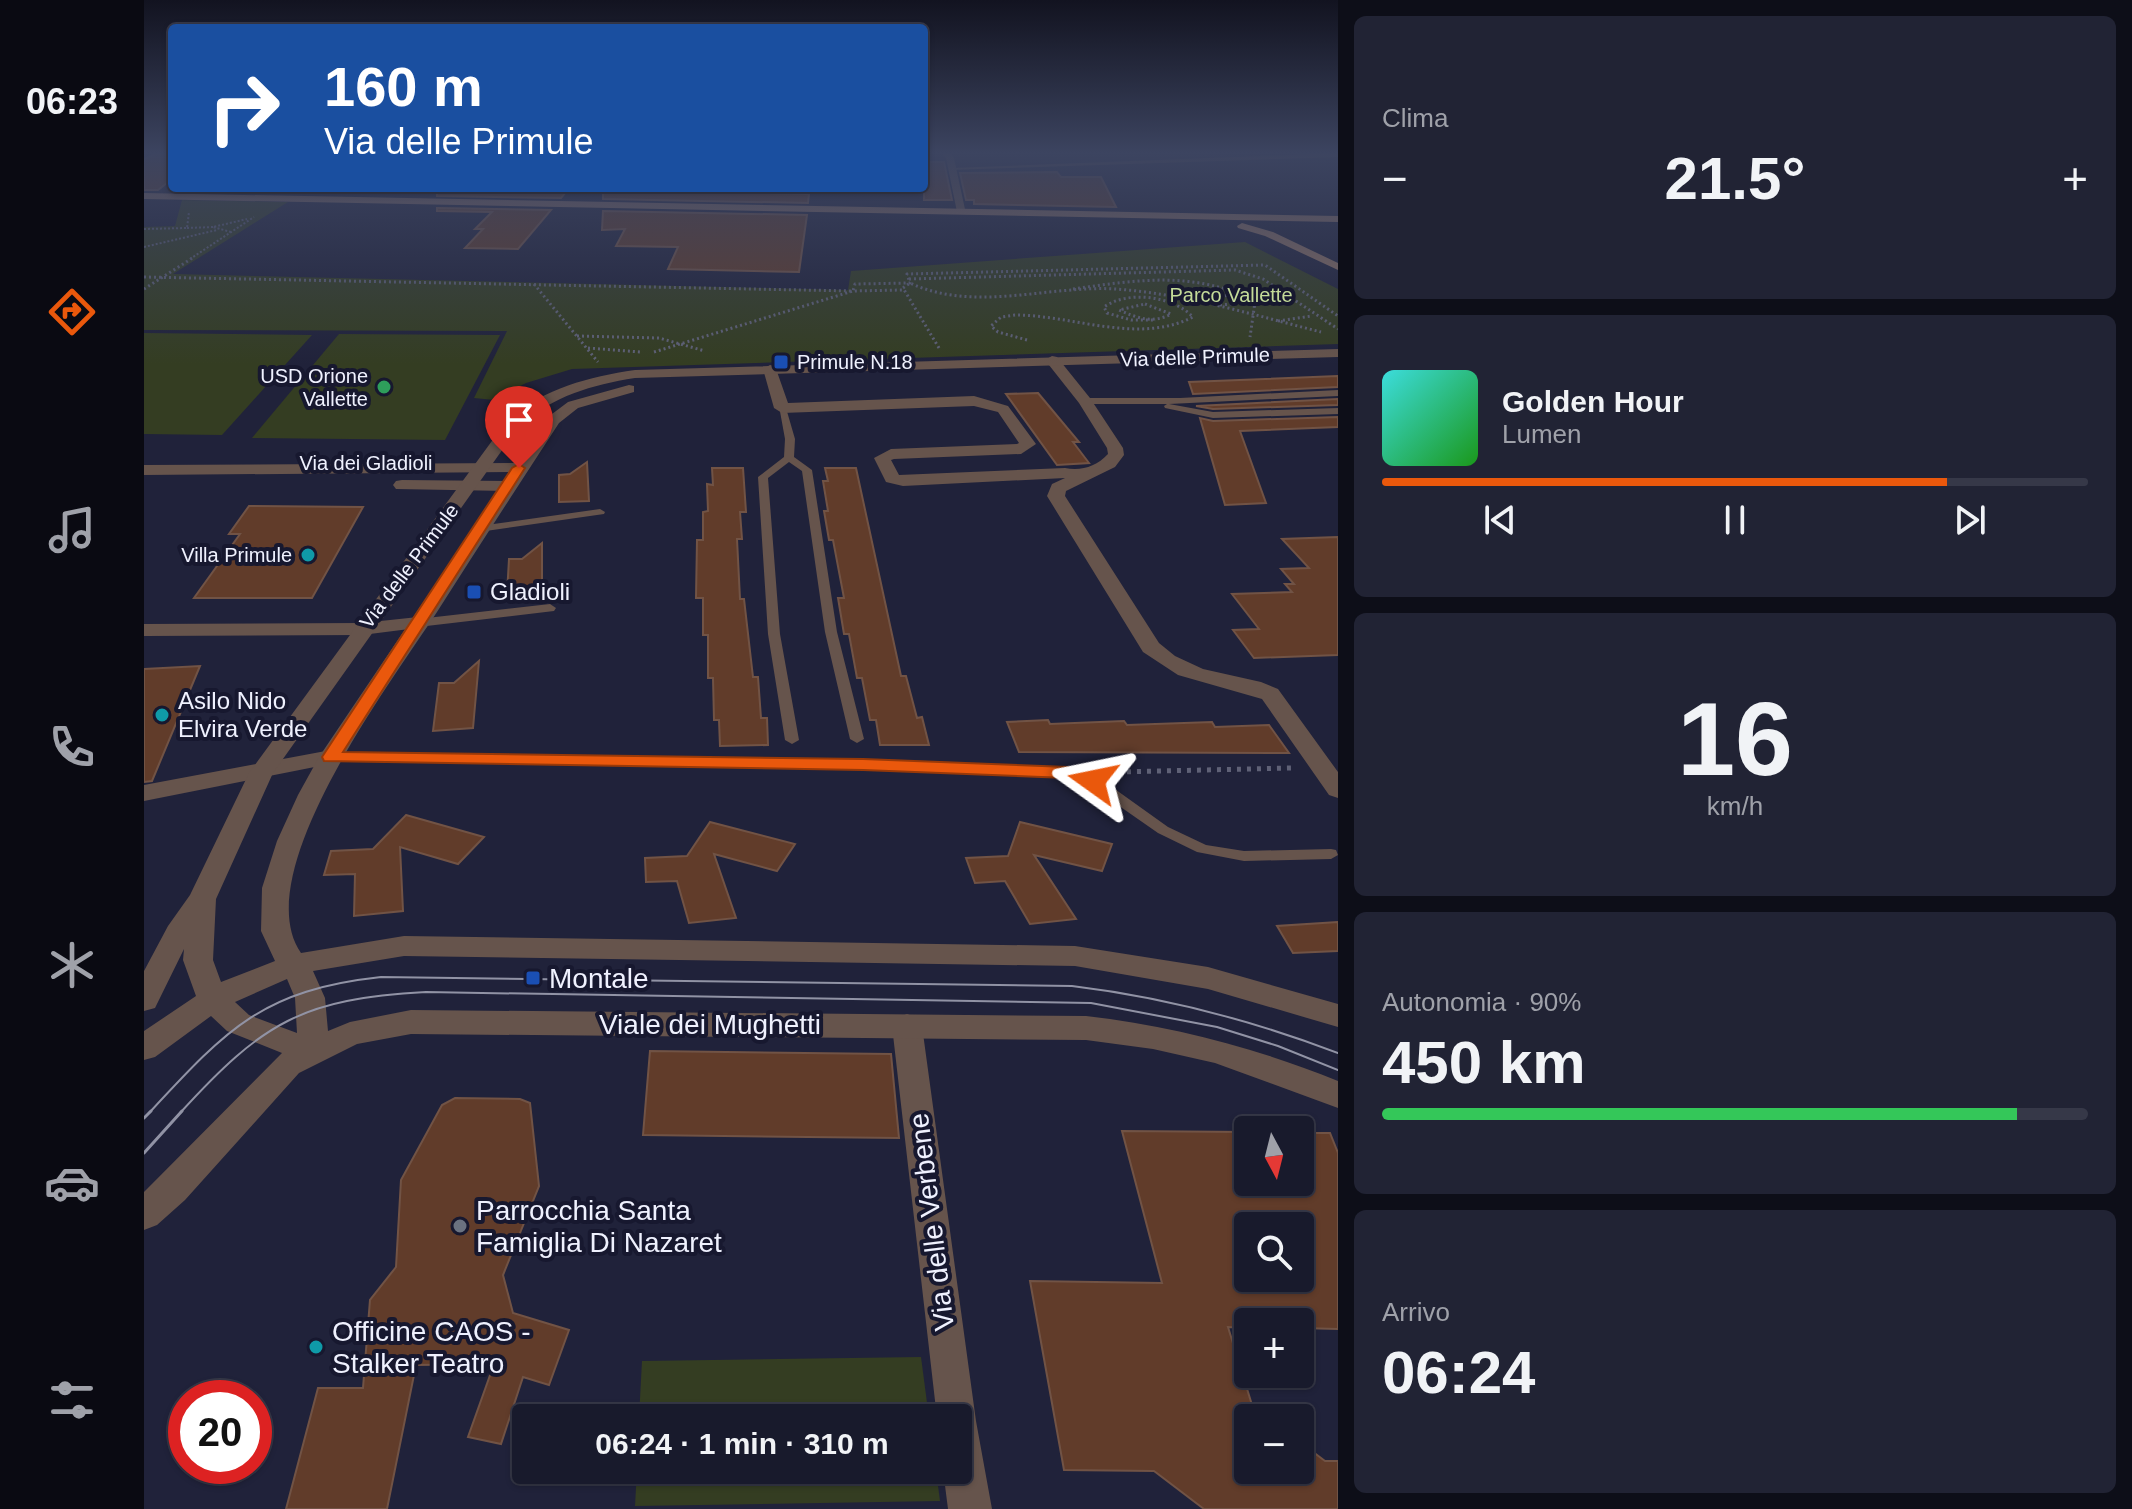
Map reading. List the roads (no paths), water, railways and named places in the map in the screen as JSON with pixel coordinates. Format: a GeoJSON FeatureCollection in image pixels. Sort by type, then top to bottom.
{"type":"FeatureCollection","features":[{"type":"Feature","properties":{"kind":"main road"},"geometry":{"type":"LineString","coordinates":[[1173,222],[1224,230]]}},
{"type":"Feature","properties":{"kind":"main road"},"geometry":{"type":"LineString","coordinates":[[1222,222],[1262,232],[1322,258]]}},
{"type":"Feature","properties":{"kind":"main road"},"geometry":{"type":"LineString","coordinates":[[1269,245],[1259,237],[1262,232],[1283,222]]}},
{"type":"Feature","properties":{"kind":"main road"},"geometry":{"type":"LineString","coordinates":[[1325,222],[1300,233],[1305,246],[1338,267]]}},
{"type":"Feature","properties":{"kind":"main road"},"geometry":{"type":"LineString","coordinates":[[1236,233],[1269,245],[1338,281]]}},
{"type":"Feature","properties":{"kind":"street","name":"Via delle Primule"},"geometry":{"type":"LineString","coordinates":[[144,1000],[178,933],[203,898],[261,773],[362,629],[514,422],[531,405],[590,380],[635,374],[772,374],[1338,353]]}},
{"type":"Feature","properties":{"kind":"street","name":"Via delle Primule"},"geometry":{"type":"LineString","coordinates":[[1056,365],[1338,362]]}},
{"type":"Feature","properties":{"kind":"street"},"geometry":{"type":"LineString","coordinates":[[1056,365],[1085,401],[1115,448],[1116,455],[1109,463],[1058,488],[1056,496],[1151,647],[1164,660],[1188,673],[1229,683],[1254,685],[1270,694],[1338,790]]}},
{"type":"Feature","properties":{"kind":"street","name":"Via delle Primule"},"geometry":{"type":"LineString","coordinates":[[312,1051],[313,1007],[307,987],[275,931],[277,888],[303,808],[331,757],[513,477],[553,420],[573,405],[610,392],[645,386],[772,374]]}},
{"type":"Feature","properties":{"kind":"street"},"geometry":{"type":"LineString","coordinates":[[772,374],[782,408],[953,401],[991,404],[1003,409],[1028,444],[1021,449],[891,454],[882,458],[892,478],[903,481],[1065,473],[1082,476]]}},
{"type":"Feature","properties":{"kind":"street","name":"Via dei Gladioli"},"geometry":{"type":"LineString","coordinates":[[144,470],[230,477]]}},
{"type":"Feature","properties":{"kind":"street","name":"Via dei Gladioli"},"geometry":{"type":"LineString","coordinates":[[144,483],[230,477],[513,477]]}},
{"type":"Feature","properties":{"kind":"street"},"geometry":{"type":"LineString","coordinates":[[144,630],[362,629],[418,623]]}},
{"type":"Feature","properties":{"kind":"street"},"geometry":{"type":"LineString","coordinates":[[144,793],[261,773],[331,757]]}},
{"type":"Feature","properties":{"kind":"street","name":"Via delle Primule"},"geometry":{"type":"LineString","coordinates":[[203,898],[198,960],[212,999]]}},
{"type":"Feature","properties":{"kind":"street"},"geometry":{"type":"LineString","coordinates":[[144,1048],[212,999],[292,964],[347,951],[404,946],[1075,956],[1149,964],[1231,981],[1338,1016]]}},
{"type":"Feature","properties":{"kind":"street"},"geometry":{"type":"LineString","coordinates":[[212,999],[238,1023],[312,1051]]}},
{"type":"Feature","properties":{"kind":"street","name":"Viale dei Mughetti"},"geometry":{"type":"LineString","coordinates":[[144,1214],[173,1189],[288,1064],[350,1034],[411,1022],[1086,1028],[1151,1034],[1229,1053],[1338,1095]]}},
{"type":"Feature","properties":{"kind":"street","name":"Via delle Verbene"},"geometry":{"type":"LineString","coordinates":[[907,1026],[955,1404]]}},
{"type":"Feature","properties":{"kind":"street"},"geometry":{"type":"LineString","coordinates":[[966,1484],[970,1509]]}},
{"type":"Feature","properties":{"kind":"lane"},"geometry":{"type":"LineString","coordinates":[[1156,403],[1195,398],[1338,393]]}},
{"type":"Feature","properties":{"kind":"lane","name":"Via delle Primule"},"geometry":{"type":"LineString","coordinates":[[1085,401],[1156,403]]}},
{"type":"Feature","properties":{"kind":"lane"},"geometry":{"type":"LineString","coordinates":[[1156,403],[1213,415],[1338,411]]}},
{"type":"Feature","properties":{"kind":"lane"},"geometry":{"type":"LineString","coordinates":[[782,408],[790,439],[789,458]]}},
{"type":"Feature","properties":{"kind":"lane"},"geometry":{"type":"LineString","coordinates":[[789,458],[807,470],[831,632],[857,739]]}},
{"type":"Feature","properties":{"kind":"lane"},"geometry":{"type":"LineString","coordinates":[[789,458],[763,477],[774,634],[792,740]]}},
{"type":"Feature","properties":{"kind":"lane","name":"Via delle Primule"},"geometry":{"type":"LineString","coordinates":[[479,529],[600,512]]}},
{"type":"Feature","properties":{"kind":"lane","name":"Via delle Primule"},"geometry":{"type":"LineString","coordinates":[[418,623],[550,608]]}},
{"type":"Feature","properties":{"kind":"lane"},"geometry":{"type":"LineString","coordinates":[[331,757],[863,765],[1068,773],[1093,781],[1118,795],[1164,832],[1206,852],[1247,858],[1331,854]]}},
{"type":"Feature","properties":{"kind":"tram line"},"geometry":{"type":"LineString","coordinates":[[149,1113],[201,1058],[250,1018],[306,992],[381,977],[1072,986],[1140,996],[1207,1011],[1338,1053]]}},
{"type":"Feature","properties":{"kind":"tram line"},"geometry":{"type":"LineString","coordinates":[[180,1113],[236,1057],[288,1021],[347,1001],[426,992],[1091,1003],[1217,1027],[1278,1046],[1338,1070]]}},
{"type":"Feature","properties":{"kind":"tram line"},"geometry":{"type":"LineString","coordinates":[[144,1153],[182,1111]]}},
{"type":"Feature","properties":{"kind":"tram line"},"geometry":{"type":"LineString","coordinates":[[144,1118],[149,1113]]}},
{"type":"Feature","properties":{"kind":"place","name":"Primule N.18"},"geometry":{"type":"Point","coordinates":[781,362]}},
{"type":"Feature","properties":{"kind":"place","name":"USD Orione Vallette"},"geometry":{"type":"Point","coordinates":[384,387]}},
{"type":"Feature","properties":{"kind":"place","name":"Villa Primule"},"geometry":{"type":"Point","coordinates":[308,555]}},
{"type":"Feature","properties":{"kind":"place","name":"Gladioli"},"geometry":{"type":"Point","coordinates":[474,592]}},
{"type":"Feature","properties":{"kind":"place","name":"Asilo Nido Elvira Verde"},"geometry":{"type":"Point","coordinates":[162,715]}},
{"type":"Feature","properties":{"kind":"place","name":"Montale"},"geometry":{"type":"Point","coordinates":[533,978]}},
{"type":"Feature","properties":{"kind":"place","name":"Parrocchia Santa Famiglia Di Nazaret"},"geometry":{"type":"Point","coordinates":[460,1226]}},
{"type":"Feature","properties":{"kind":"place","name":"Officine CAOS - Stalker Teatro"},"geometry":{"type":"Point","coordinates":[316,1347]}},
{"type":"Feature","properties":{"kind":"park label","name":"Parco Vallette"},"geometry":{"type":"Point","coordinates":[1231,295]}}]}
